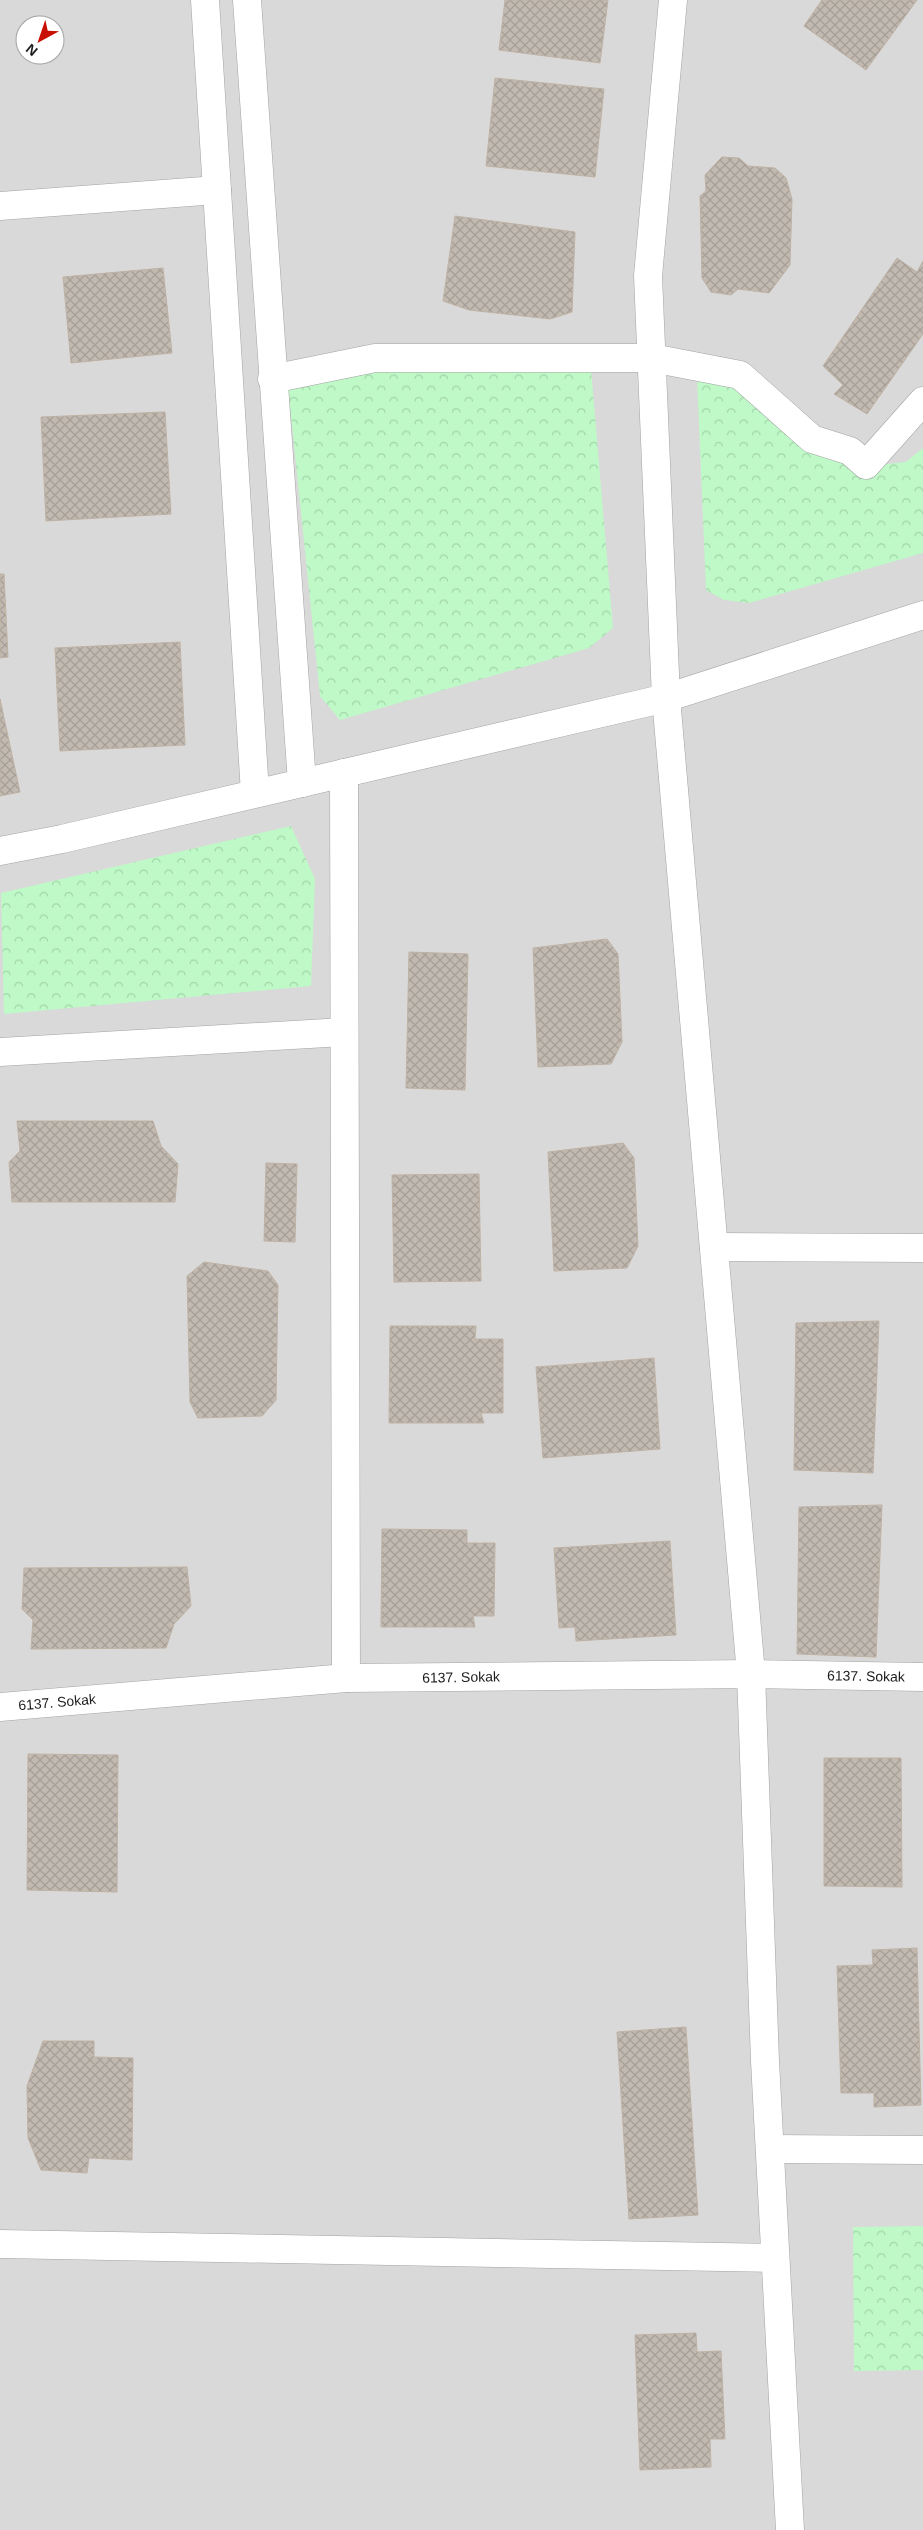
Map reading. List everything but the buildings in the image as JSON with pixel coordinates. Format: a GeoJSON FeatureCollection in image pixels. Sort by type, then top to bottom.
{"type":"FeatureCollection","features":[{"type":"Feature","properties":{"kind":"street"},"geometry":{"type":"LineString","coordinates":[[205,0],[255,793]]}},
{"type":"Feature","properties":{"kind":"street"},"geometry":{"type":"LineString","coordinates":[[247,0],[272,379],[302,783]]}},
{"type":"Feature","properties":{"kind":"street"},"geometry":{"type":"LineString","coordinates":[[673,0],[648,276],[666,698],[751,1674],[765,2060],[790,2530]]}},
{"type":"Feature","properties":{"kind":"street"},"geometry":{"type":"LineString","coordinates":[[0,206],[217,190]]}},
{"type":"Feature","properties":{"kind":"street"},"geometry":{"type":"LineString","coordinates":[[272,379],[375,358],[652,358],[740,375],[812,439],[850,451],[866,465],[923,401]]}},
{"type":"Feature","properties":{"kind":"street"},"geometry":{"type":"LineString","coordinates":[[0,851],[62,839],[666,698],[923,614]]}},
{"type":"Feature","properties":{"kind":"street"},"geometry":{"type":"LineString","coordinates":[[344,773],[346,1678]]}},
{"type":"Feature","properties":{"kind":"street"},"geometry":{"type":"LineString","coordinates":[[0,1052],[344,1032]]}},
{"type":"Feature","properties":{"kind":"street"},"geometry":{"type":"LineString","coordinates":[[714,1247],[923,1248]]}},
{"type":"Feature","properties":{"kind":"street","name":"6137. Sokak"},"geometry":{"type":"LineString","coordinates":[[0,1707],[346,1678],[751,1674],[923,1677]]}},
{"type":"Feature","properties":{"kind":"street"},"geometry":{"type":"LineString","coordinates":[[770,2149],[923,2150]]}},
{"type":"Feature","properties":{"kind":"street"},"geometry":{"type":"LineString","coordinates":[[0,2244],[775,2258]]}},
{"type":"Feature","properties":{"kind":"shaded area"},"geometry":{"type":"Polygon","coordinates":[[[0,0],[923,0],[923,2530],[0,2530],[0,0]]]}},
{"type":"Feature","properties":{"kind":"green space"},"geometry":{"type":"Polygon","coordinates":[[[589,346],[613,628],[589,648],[340,720],[320,696],[287,377],[589,346]]]}},
{"type":"Feature","properties":{"kind":"green space"},"geometry":{"type":"Polygon","coordinates":[[[696,353],[860,467],[906,462],[923,448],[923,553],[749,603],[724,600],[706,590],[696,353]]]}},
{"type":"Feature","properties":{"kind":"green space"},"geometry":{"type":"Polygon","coordinates":[[[291,826],[315,879],[311,986],[4,1014],[1,893],[291,826]]]}},
{"type":"Feature","properties":{"kind":"green space"},"geometry":{"type":"Polygon","coordinates":[[[923,2226],[923,2370],[854,2371],[853,2227],[923,2226]]]}}]}
